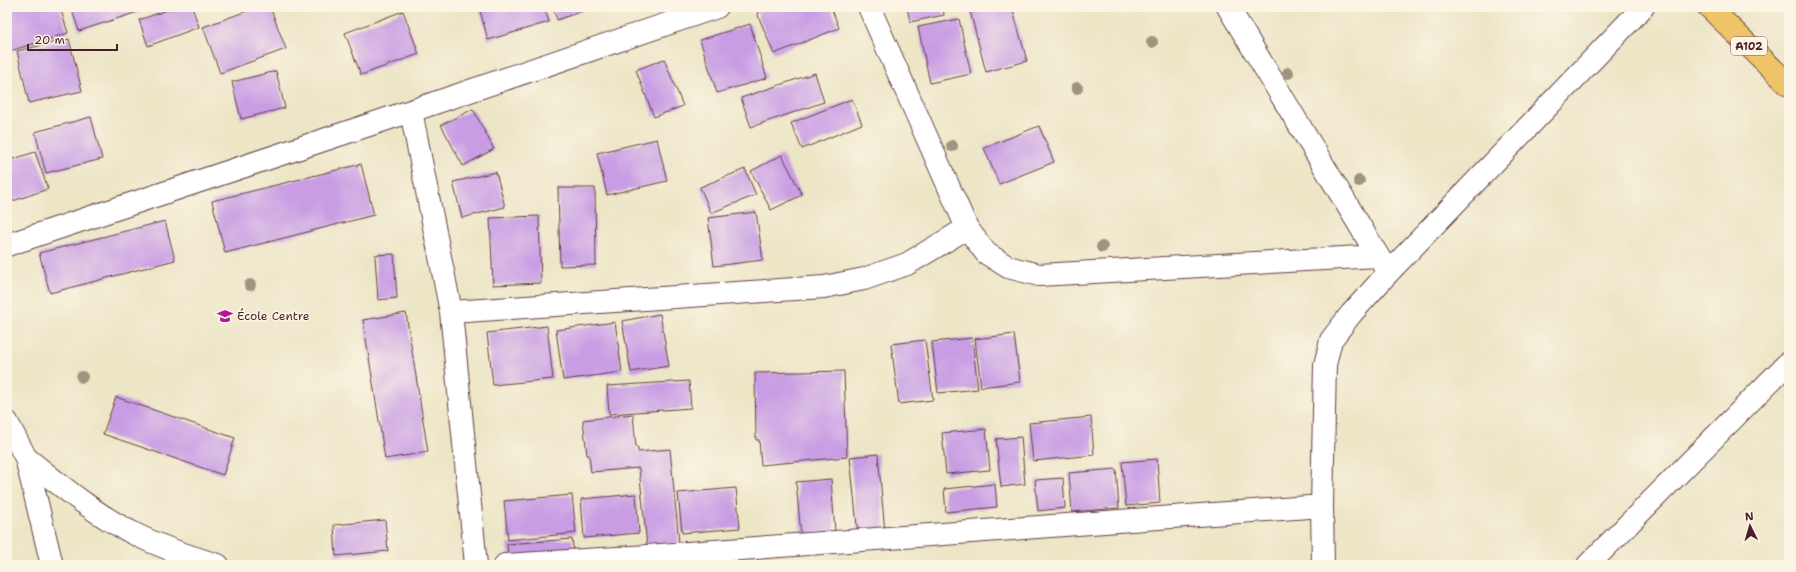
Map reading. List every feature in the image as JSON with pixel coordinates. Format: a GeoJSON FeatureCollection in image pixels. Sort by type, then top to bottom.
{"type":"FeatureCollection","features":[{"type":"Feature","properties":{"kind":"main road","name":"A102"},"geometry":{"type":"LineString","coordinates":[[1709,7],[1789,85]]}},
{"type":"Feature","properties":{"kind":"street"},"geometry":{"type":"LineString","coordinates":[[7,245],[411,111],[717,7]]}},
{"type":"Feature","properties":{"kind":"street"},"geometry":{"type":"LineString","coordinates":[[870,7],[967,228],[986,253],[1008,267],[1039,275],[1383,264]]}},
{"type":"Feature","properties":{"kind":"street"},"geometry":{"type":"LineString","coordinates":[[1228,7],[1383,264]]}},
{"type":"Feature","properties":{"kind":"street"},"geometry":{"type":"LineString","coordinates":[[1323,565],[1322,506],[1325,364],[1331,340],[1351,314],[1383,264],[1643,7]]}},
{"type":"Feature","properties":{"kind":"street"},"geometry":{"type":"LineString","coordinates":[[411,111],[451,312],[476,565]]}},
{"type":"Feature","properties":{"kind":"street"},"geometry":{"type":"LineString","coordinates":[[451,312],[824,287],[864,279],[907,264],[967,228]]}},
{"type":"Feature","properties":{"kind":"street"},"geometry":{"type":"LineString","coordinates":[[1588,565],[1789,362]]}},
{"type":"Feature","properties":{"kind":"street"},"geometry":{"type":"LineString","coordinates":[[7,422],[26,458],[52,565]]}},
{"type":"Feature","properties":{"kind":"street"},"geometry":{"type":"LineString","coordinates":[[26,458],[76,497],[128,531],[182,555],[218,565]]}},
{"type":"Feature","properties":{"kind":"street"},"geometry":{"type":"LineString","coordinates":[[505,565],[633,561],[1322,506]]}},
{"type":"Feature","properties":{"kind":"building"},"geometry":{"type":"Polygon","coordinates":[[[7,7],[60,7],[68,33],[7,52],[7,7]]]}},
{"type":"Feature","properties":{"kind":"building"},"geometry":{"type":"Polygon","coordinates":[[[71,7],[153,7],[79,31],[71,7]]]}},
{"type":"Feature","properties":{"kind":"building"},"geometry":{"type":"Polygon","coordinates":[[[176,7],[192,7],[199,27],[148,46],[139,20],[176,7]]]}},
{"type":"Feature","properties":{"kind":"building"},"geometry":{"type":"Polygon","coordinates":[[[258,7],[270,7],[286,49],[220,73],[203,27],[258,7]]]}},
{"type":"Feature","properties":{"kind":"building"},"geometry":{"type":"Polygon","coordinates":[[[479,7],[544,7],[549,22],[488,40],[479,7]]]}},
{"type":"Feature","properties":{"kind":"building"},"geometry":{"type":"Polygon","coordinates":[[[553,7],[593,7],[557,20],[553,7]]]}},
{"type":"Feature","properties":{"kind":"building"},"geometry":{"type":"Polygon","coordinates":[[[772,7],[831,7],[839,28],[774,54],[757,13],[772,7]]]}},
{"type":"Feature","properties":{"kind":"building"},"geometry":{"type":"Polygon","coordinates":[[[907,7],[943,7],[944,15],[910,22],[907,7]]]}},
{"type":"Feature","properties":{"kind":"building"},"geometry":{"type":"Polygon","coordinates":[[[984,7],[1012,7],[1027,61],[986,72],[970,11],[984,7]]]}},
{"type":"Feature","properties":{"kind":"building"},"geometry":{"type":"Polygon","coordinates":[[[403,11],[419,54],[361,75],[345,33],[403,11]]]}},
{"type":"Feature","properties":{"kind":"building"},"geometry":{"type":"Polygon","coordinates":[[[959,19],[971,74],[930,83],[918,27],[959,19]]]}},
{"type":"Feature","properties":{"kind":"building"},"geometry":{"type":"Polygon","coordinates":[[[750,24],[767,78],[717,93],[700,40],[750,24]]]}},
{"type":"Feature","properties":{"kind":"building"},"geometry":{"type":"Polygon","coordinates":[[[69,39],[82,91],[29,103],[17,51],[69,39]]]}},
{"type":"Feature","properties":{"kind":"building"},"geometry":{"type":"Polygon","coordinates":[[[664,59],[683,106],[654,117],[636,70],[664,59]]]}},
{"type":"Feature","properties":{"kind":"building"},"geometry":{"type":"Polygon","coordinates":[[[276,71],[285,108],[241,119],[232,82],[276,71]]]}},
{"type":"Feature","properties":{"kind":"building"},"geometry":{"type":"Polygon","coordinates":[[[815,73],[824,102],[751,127],[741,98],[815,73]]]}},
{"type":"Feature","properties":{"kind":"building"},"geometry":{"type":"Polygon","coordinates":[[[852,99],[862,124],[802,149],[791,123],[852,99]]]}},
{"type":"Feature","properties":{"kind":"building"},"geometry":{"type":"Polygon","coordinates":[[[473,109],[494,149],[463,166],[441,125],[473,109]]]}},
{"type":"Feature","properties":{"kind":"building"},"geometry":{"type":"Polygon","coordinates":[[[91,117],[102,159],[46,173],[35,132],[91,117]]]}},
{"type":"Feature","properties":{"kind":"building"},"geometry":{"type":"Polygon","coordinates":[[[1039,126],[1054,162],[999,184],[984,148],[1039,126]]]}},
{"type":"Feature","properties":{"kind":"building"},"geometry":{"type":"Polygon","coordinates":[[[657,139],[667,181],[607,195],[597,153],[657,139]]]}},
{"type":"Feature","properties":{"kind":"building"},"geometry":{"type":"Polygon","coordinates":[[[35,152],[48,189],[7,203],[7,161],[35,152]]]}},
{"type":"Feature","properties":{"kind":"building"},"geometry":{"type":"Polygon","coordinates":[[[782,155],[802,195],[771,210],[751,171],[782,155]]]}},
{"type":"Feature","properties":{"kind":"building"},"geometry":{"type":"Polygon","coordinates":[[[361,164],[374,215],[225,253],[212,201],[361,164]]]}},
{"type":"Feature","properties":{"kind":"building"},"geometry":{"type":"Polygon","coordinates":[[[745,169],[756,195],[711,213],[700,187],[745,169]]]}},
{"type":"Feature","properties":{"kind":"building"},"geometry":{"type":"Polygon","coordinates":[[[496,172],[505,207],[462,218],[453,182],[496,172]]]}},
{"type":"Feature","properties":{"kind":"building"},"geometry":{"type":"Polygon","coordinates":[[[558,188],[595,188],[596,265],[560,266],[558,188]]]}},
{"type":"Feature","properties":{"kind":"building"},"geometry":{"type":"Polygon","coordinates":[[[756,212],[763,260],[714,266],[708,218],[756,212]]]}},
{"type":"Feature","properties":{"kind":"building"},"geometry":{"type":"Polygon","coordinates":[[[539,216],[541,283],[493,285],[490,218],[539,216]]]}},
{"type":"Feature","properties":{"kind":"building"},"geometry":{"type":"Polygon","coordinates":[[[165,221],[175,260],[50,293],[39,253],[165,221]]]}},
{"type":"Feature","properties":{"kind":"building"},"geometry":{"type":"Polygon","coordinates":[[[394,254],[397,298],[378,300],[375,255],[394,254]]]}},
{"type":"Feature","properties":{"kind":"building"},"geometry":{"type":"Polygon","coordinates":[[[406,313],[428,452],[385,459],[363,320],[406,313]]]}},
{"type":"Feature","properties":{"kind":"building"},"geometry":{"type":"Polygon","coordinates":[[[660,314],[669,366],[631,372],[622,321],[660,314]]]}},
{"type":"Feature","properties":{"kind":"building"},"geometry":{"type":"Polygon","coordinates":[[[615,322],[622,372],[563,380],[556,330],[615,322]]]}},
{"type":"Feature","properties":{"kind":"building"},"geometry":{"type":"Polygon","coordinates":[[[547,326],[553,379],[493,385],[487,333],[547,326]]]}},
{"type":"Feature","properties":{"kind":"building"},"geometry":{"type":"Polygon","coordinates":[[[1014,334],[1020,382],[981,387],[975,339],[1014,334]]]}},
{"type":"Feature","properties":{"kind":"building"},"geometry":{"type":"Polygon","coordinates":[[[972,338],[978,389],[938,393],[932,342],[972,338]]]}},
{"type":"Feature","properties":{"kind":"building"},"geometry":{"type":"Polygon","coordinates":[[[925,340],[933,400],[899,404],[891,344],[925,340]]]}},
{"type":"Feature","properties":{"kind":"building"},"geometry":{"type":"Polygon","coordinates":[[[844,371],[847,457],[761,465],[759,440],[756,440],[755,373],[844,371]]]}},
{"type":"Feature","properties":{"kind":"building"},"geometry":{"type":"Polygon","coordinates":[[[689,381],[691,408],[609,414],[607,386],[689,381]]]}},
{"type":"Feature","properties":{"kind":"building"},"geometry":{"type":"Polygon","coordinates":[[[116,397],[235,438],[223,475],[103,434],[116,397]]]}},
{"type":"Feature","properties":{"kind":"building"},"geometry":{"type":"Polygon","coordinates":[[[633,414],[636,448],[638,448],[638,452],[670,449],[679,543],[647,546],[639,468],[591,472],[589,455],[587,455],[583,420],[633,414]]]}},
{"type":"Feature","properties":{"kind":"building"},"geometry":{"type":"Polygon","coordinates":[[[1091,417],[1094,455],[1033,461],[1029,423],[1091,417]]]}},
{"type":"Feature","properties":{"kind":"building"},"geometry":{"type":"Polygon","coordinates":[[[986,429],[990,470],[946,474],[942,433],[986,429]]]}},
{"type":"Feature","properties":{"kind":"building"},"geometry":{"type":"Polygon","coordinates":[[[1021,437],[1025,484],[1001,487],[996,439],[1021,437]]]}},
{"type":"Feature","properties":{"kind":"building"},"geometry":{"type":"Polygon","coordinates":[[[878,454],[886,544],[859,546],[850,457],[878,454]]]}},
{"type":"Feature","properties":{"kind":"building"},"geometry":{"type":"Polygon","coordinates":[[[1157,459],[1160,503],[1126,506],[1122,462],[1157,459]]]}},
{"type":"Feature","properties":{"kind":"building"},"geometry":{"type":"Polygon","coordinates":[[[1116,469],[1119,508],[1072,512],[1069,473],[1116,469]]]}},
{"type":"Feature","properties":{"kind":"building"},"geometry":{"type":"Polygon","coordinates":[[[1063,478],[1065,508],[1038,511],[1035,480],[1063,478]]]}},
{"type":"Feature","properties":{"kind":"building"},"geometry":{"type":"Polygon","coordinates":[[[831,479],[835,532],[801,535],[796,482],[831,479]]]}},
{"type":"Feature","properties":{"kind":"building"},"geometry":{"type":"Polygon","coordinates":[[[995,484],[997,507],[946,512],[944,489],[995,484]]]}},
{"type":"Feature","properties":{"kind":"building"},"geometry":{"type":"Polygon","coordinates":[[[736,488],[740,528],[682,533],[678,493],[736,488]]]}},
{"type":"Feature","properties":{"kind":"building"},"geometry":{"type":"Polygon","coordinates":[[[636,494],[639,533],[584,538],[581,499],[636,494]]]}},
{"type":"Feature","properties":{"kind":"building"},"geometry":{"type":"Polygon","coordinates":[[[572,495],[576,533],[508,540],[504,501],[572,495]]]}},
{"type":"Feature","properties":{"kind":"building"},"geometry":{"type":"Polygon","coordinates":[[[385,520],[388,551],[336,556],[334,525],[385,520]]]}},
{"type":"Feature","properties":{"kind":"building"},"geometry":{"type":"Polygon","coordinates":[[[572,539],[575,561],[509,565],[507,544],[572,539]]]}},
{"type":"Feature","properties":{"kind":"place","name":"École Centre"},"geometry":{"type":"Point","coordinates":[225,316]}}]}
